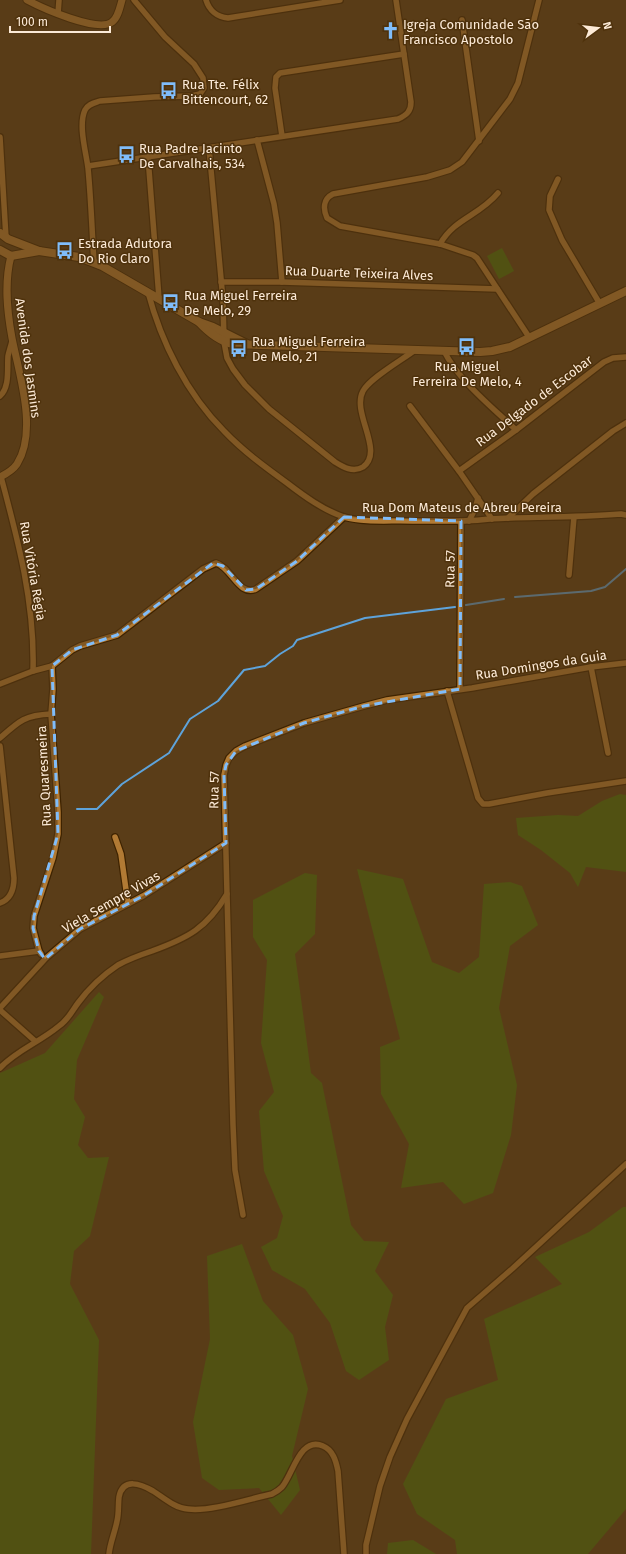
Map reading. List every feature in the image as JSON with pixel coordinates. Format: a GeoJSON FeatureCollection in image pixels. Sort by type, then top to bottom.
{"type":"FeatureCollection","features":[{"type":"Feature","properties":{"kind":"main road"},"geometry":{"type":"LineString","coordinates":[[3,236],[39,251],[79,257],[94,262],[199,322],[225,332],[247,344]]}},
{"type":"Feature","properties":{"kind":"main road"},"geometry":{"type":"LineString","coordinates":[[0,250],[11,256],[39,251]]}},
{"type":"Feature","properties":{"kind":"main road"},"geometry":{"type":"LineString","coordinates":[[199,322],[210,333],[224,342],[240,344],[480,352],[510,347],[626,290]]}},
{"type":"Feature","properties":{"kind":"street"},"geometry":{"type":"LineString","coordinates":[[27,0],[46,10],[105,26],[115,20],[122,0]]}},
{"type":"Feature","properties":{"kind":"street"},"geometry":{"type":"LineString","coordinates":[[58,14],[59,0]]}},
{"type":"Feature","properties":{"kind":"street"},"geometry":{"type":"LineString","coordinates":[[94,262],[88,166],[83,127],[83,115],[88,106],[100,101],[119,99],[191,96],[200,94],[204,88],[203,78],[194,64],[165,37],[134,0]]}},
{"type":"Feature","properties":{"kind":"street"},"geometry":{"type":"LineString","coordinates":[[206,0],[214,13],[223,18],[228,18],[340,0]]}},
{"type":"Feature","properties":{"kind":"street"},"geometry":{"type":"LineString","coordinates":[[88,166],[398,119],[404,116],[411,108],[411,102],[396,0]]}},
{"type":"Feature","properties":{"kind":"street"},"geometry":{"type":"LineString","coordinates":[[529,337],[477,258],[473,255],[440,244],[340,226],[331,222],[326,217],[324,206],[326,200],[331,195],[336,193],[427,177],[450,170],[464,161],[510,99],[518,83],[539,0]]}},
{"type":"Feature","properties":{"kind":"street"},"geometry":{"type":"LineString","coordinates":[[462,20],[479,141]]}},
{"type":"Feature","properties":{"kind":"street"},"geometry":{"type":"LineString","coordinates":[[282,136],[275,88],[276,77],[280,73],[285,71],[404,54]]}},
{"type":"Feature","properties":{"kind":"street"},"geometry":{"type":"LineString","coordinates":[[0,137],[3,236]]}},
{"type":"Feature","properties":{"kind":"street"},"geometry":{"type":"LineString","coordinates":[[257,140],[274,204],[282,282]]}},
{"type":"Feature","properties":{"kind":"street"},"geometry":{"type":"LineString","coordinates":[[209,148],[225,332],[224,342],[227,358],[233,369],[246,385],[269,409],[344,468],[350,470],[361,468],[366,464],[371,452],[361,409],[362,392],[374,379],[415,350]]}},
{"type":"Feature","properties":{"kind":"street"},"geometry":{"type":"LineString","coordinates":[[148,158],[159,298]]}},
{"type":"Feature","properties":{"kind":"street"},"geometry":{"type":"LineString","coordinates":[[558,178],[550,196],[549,210],[562,240],[600,304]]}},
{"type":"Feature","properties":{"kind":"street"},"geometry":{"type":"LineString","coordinates":[[440,244],[451,228],[480,210],[498,193]]}},
{"type":"Feature","properties":{"kind":"street","name":"Avenida dos Jasmins"},"geometry":{"type":"LineString","coordinates":[[1,477],[16,466],[25,445],[26,432],[24,397],[20,368],[12,339],[7,298],[6,280],[11,256]]}},
{"type":"Feature","properties":{"kind":"street","name":"Rua Duarte Teixeira Alves"},"geometry":{"type":"LineString","coordinates":[[221,282],[282,282],[496,288]]}},
{"type":"Feature","properties":{"kind":"street","name":"Rua Dom Mateus de Abreu Pereira"},"geometry":{"type":"LineString","coordinates":[[148,292],[159,327],[186,380],[202,406],[242,449],[321,507],[344,517],[375,520],[470,521],[508,518],[574,517],[624,514]]}},
{"type":"Feature","properties":{"kind":"street"},"geometry":{"type":"LineString","coordinates":[[0,396],[3,393],[12,339]]}},
{"type":"Feature","properties":{"kind":"street"},"geometry":{"type":"LineString","coordinates":[[444,351],[450,362],[461,376],[516,430]]}},
{"type":"Feature","properties":{"kind":"street","name":"Rua Delgado de Escobar"},"geometry":{"type":"LineString","coordinates":[[459,471],[516,430],[604,362],[613,358],[626,357]]}},
{"type":"Feature","properties":{"kind":"street"},"geometry":{"type":"LineString","coordinates":[[410,406],[459,471],[492,519]]}},
{"type":"Feature","properties":{"kind":"street"},"geometry":{"type":"LineString","coordinates":[[508,518],[533,494],[613,431],[626,423]]}},
{"type":"Feature","properties":{"kind":"street","name":"Rua Vitória Régia"},"geometry":{"type":"LineString","coordinates":[[1,477],[23,565],[33,632],[33,671]]}},
{"type":"Feature","properties":{"kind":"street"},"geometry":{"type":"LineString","coordinates":[[470,521],[476,509],[478,498]]}},
{"type":"Feature","properties":{"kind":"street"},"geometry":{"type":"LineString","coordinates":[[624,514],[626,508]]}},
{"type":"Feature","properties":{"kind":"street"},"geometry":{"type":"LineString","coordinates":[[0,684],[33,671],[52,666],[72,650],[80,646],[117,635],[203,569],[213,564],[216,563],[223,566],[246,590],[252,591],[297,561],[344,517]]}},
{"type":"Feature","properties":{"kind":"street"},"geometry":{"type":"LineString","coordinates":[[569,575],[574,517]]}},
{"type":"Feature","properties":{"kind":"street","name":"Rua 57"},"geometry":{"type":"LineString","coordinates":[[243,1215],[236,1170],[233,1125],[224,775],[226,765],[236,751],[266,737],[304,723],[387,700],[460,689],[461,521]]}},
{"type":"Feature","properties":{"kind":"street","name":"Rua Domingos da Guia"},"geometry":{"type":"LineString","coordinates":[[460,689],[591,667],[626,663]]}},
{"type":"Feature","properties":{"kind":"street","name":"Rua Quaresmeira"},"geometry":{"type":"LineString","coordinates":[[39,951],[33,928],[34,916],[51,864],[58,834],[52,714],[52,666]]}},
{"type":"Feature","properties":{"kind":"street"},"geometry":{"type":"LineString","coordinates":[[591,667],[608,753]]}},
{"type":"Feature","properties":{"kind":"street"},"geometry":{"type":"LineString","coordinates":[[447,692],[478,798],[483,804],[626,781]]}},
{"type":"Feature","properties":{"kind":"street"},"geometry":{"type":"LineString","coordinates":[[0,738],[14,725],[28,716],[52,714]]}},
{"type":"Feature","properties":{"kind":"street"},"geometry":{"type":"LineString","coordinates":[[0,746],[14,878],[12,892],[8,898],[0,903]]}},
{"type":"Feature","properties":{"kind":"street"},"geometry":{"type":"LineString","coordinates":[[115,836],[121,854],[128,904]]}},
{"type":"Feature","properties":{"kind":"street","name":"Viela Sempre Vivas"},"geometry":{"type":"LineString","coordinates":[[0,1009],[45,959],[80,929],[128,904],[226,843]]}},
{"type":"Feature","properties":{"kind":"street"},"geometry":{"type":"LineString","coordinates":[[0,1068],[13,1056],[60,1025],[92,986],[102,977],[131,959],[194,932],[210,918],[227,894]]}},
{"type":"Feature","properties":{"kind":"street"},"geometry":{"type":"LineString","coordinates":[[0,956],[39,951],[45,959]]}},
{"type":"Feature","properties":{"kind":"street"},"geometry":{"type":"LineString","coordinates":[[0,1009],[35,1041]]}},
{"type":"Feature","properties":{"kind":"street"},"geometry":{"type":"LineString","coordinates":[[366,1554],[366,1545],[380,1486],[390,1457],[407,1419],[467,1308],[512,1269],[626,1164]]}},
{"type":"Feature","properties":{"kind":"street"},"geometry":{"type":"LineString","coordinates":[[109,1554],[118,1520],[119,1496],[123,1488],[132,1484],[143,1485],[176,1506],[185,1509],[206,1509],[272,1494],[278,1491],[287,1479],[302,1451],[307,1446],[317,1444],[328,1449],[336,1461],[344,1554]]}},
{"type":"Feature","properties":{"kind":"highlighted area"},"geometry":{"type":"Polygon","coordinates":[[[344,517],[461,521],[460,689],[364,706],[304,723],[236,751],[226,765],[224,775],[226,843],[143,896],[80,929],[45,959],[39,951],[33,928],[34,916],[58,834],[52,666],[72,650],[117,635],[213,563],[223,566],[246,590],[256,589],[297,561],[344,517]]]}},
{"type":"Feature","properties":{"kind":"green space"},"geometry":{"type":"Polygon","coordinates":[[[502,248],[514,271],[499,279],[487,256],[502,248]]]}},
{"type":"Feature","properties":{"kind":"green space"},"geometry":{"type":"Polygon","coordinates":[[[620,794],[626,795],[626,872],[586,867],[578,887],[570,873],[541,850],[518,835],[516,818],[558,815],[578,816],[602,801],[620,794]]]}},
{"type":"Feature","properties":{"kind":"green space"},"geometry":{"type":"Polygon","coordinates":[[[357,869],[403,879],[432,962],[459,973],[479,957],[484,884],[510,882],[522,886],[538,925],[510,946],[499,1008],[517,1085],[511,1135],[493,1193],[464,1204],[443,1182],[401,1188],[409,1144],[381,1094],[380,1047],[400,1039],[357,869]]]}},
{"type":"Feature","properties":{"kind":"green space"},"geometry":{"type":"Polygon","coordinates":[[[305,873],[317,875],[315,934],[295,954],[311,1073],[322,1083],[351,1225],[364,1241],[389,1242],[375,1271],[393,1295],[385,1327],[389,1360],[359,1380],[346,1371],[330,1323],[305,1289],[272,1270],[261,1247],[277,1238],[283,1216],[264,1171],[259,1111],[274,1092],[261,1043],[267,960],[253,937],[253,900],[305,873]]]}},
{"type":"Feature","properties":{"kind":"green space"},"geometry":{"type":"Polygon","coordinates":[[[99,992],[104,997],[77,1060],[74,1099],[85,1117],[78,1145],[88,1158],[109,1157],[90,1236],[74,1251],[70,1284],[99,1340],[91,1554],[0,1554],[0,1073],[45,1053],[99,992]]]}},
{"type":"Feature","properties":{"kind":"green space"},"geometry":{"type":"Polygon","coordinates":[[[623,1207],[626,1207],[626,1509],[588,1554],[457,1554],[455,1540],[417,1514],[403,1484],[446,1399],[498,1380],[484,1319],[562,1284],[535,1257],[589,1232],[623,1207]]]}},
{"type":"Feature","properties":{"kind":"green space"},"geometry":{"type":"Polygon","coordinates":[[[242,1244],[263,1301],[293,1335],[308,1389],[292,1456],[300,1490],[281,1515],[259,1488],[219,1490],[202,1478],[193,1422],[210,1339],[207,1256],[242,1244]]]}},
{"type":"Feature","properties":{"kind":"green space"},"geometry":{"type":"Polygon","coordinates":[[[413,1540],[436,1554],[387,1554],[388,1543],[413,1540]]]}},
{"type":"Feature","properties":{"kind":"waterway"},"geometry":{"type":"LineString","coordinates":[[515,597],[591,591],[605,587],[626,569]]}},
{"type":"Feature","properties":{"kind":"waterway"},"geometry":{"type":"LineString","coordinates":[[466,605],[504,599]]}},
{"type":"Feature","properties":{"kind":"waterway"},"geometry":{"type":"LineString","coordinates":[[77,809],[97,809],[122,784],[169,753],[190,719],[218,701],[244,670],[265,666],[293,646],[297,640],[365,618],[455,607]]}},
{"type":"Feature","properties":{"kind":"place","name":"Igreja Comunidade São Francisco Apostolo"},"geometry":{"type":"Point","coordinates":[390,31]}},
{"type":"Feature","properties":{"kind":"place","name":"Rua Tte. Félix Bittencourt, 62"},"geometry":{"type":"Point","coordinates":[169,91]}},
{"type":"Feature","properties":{"kind":"place","name":"Rua Padre Jacinto De Carvalhais, 534"},"geometry":{"type":"Point","coordinates":[126,155]}},
{"type":"Feature","properties":{"kind":"place","name":"Estrada Adutora Do Rio Claro"},"geometry":{"type":"Point","coordinates":[65,250]}},
{"type":"Feature","properties":{"kind":"place","name":"Rua Miguel Ferreira De Melo, 29"},"geometry":{"type":"Point","coordinates":[171,302]}},
{"type":"Feature","properties":{"kind":"place","name":"Rua Miguel Ferreira De Melo, 4"},"geometry":{"type":"Point","coordinates":[467,347]}},
{"type":"Feature","properties":{"kind":"place","name":"Rua Miguel Ferreira De Melo, 21"},"geometry":{"type":"Point","coordinates":[239,348]}}]}
